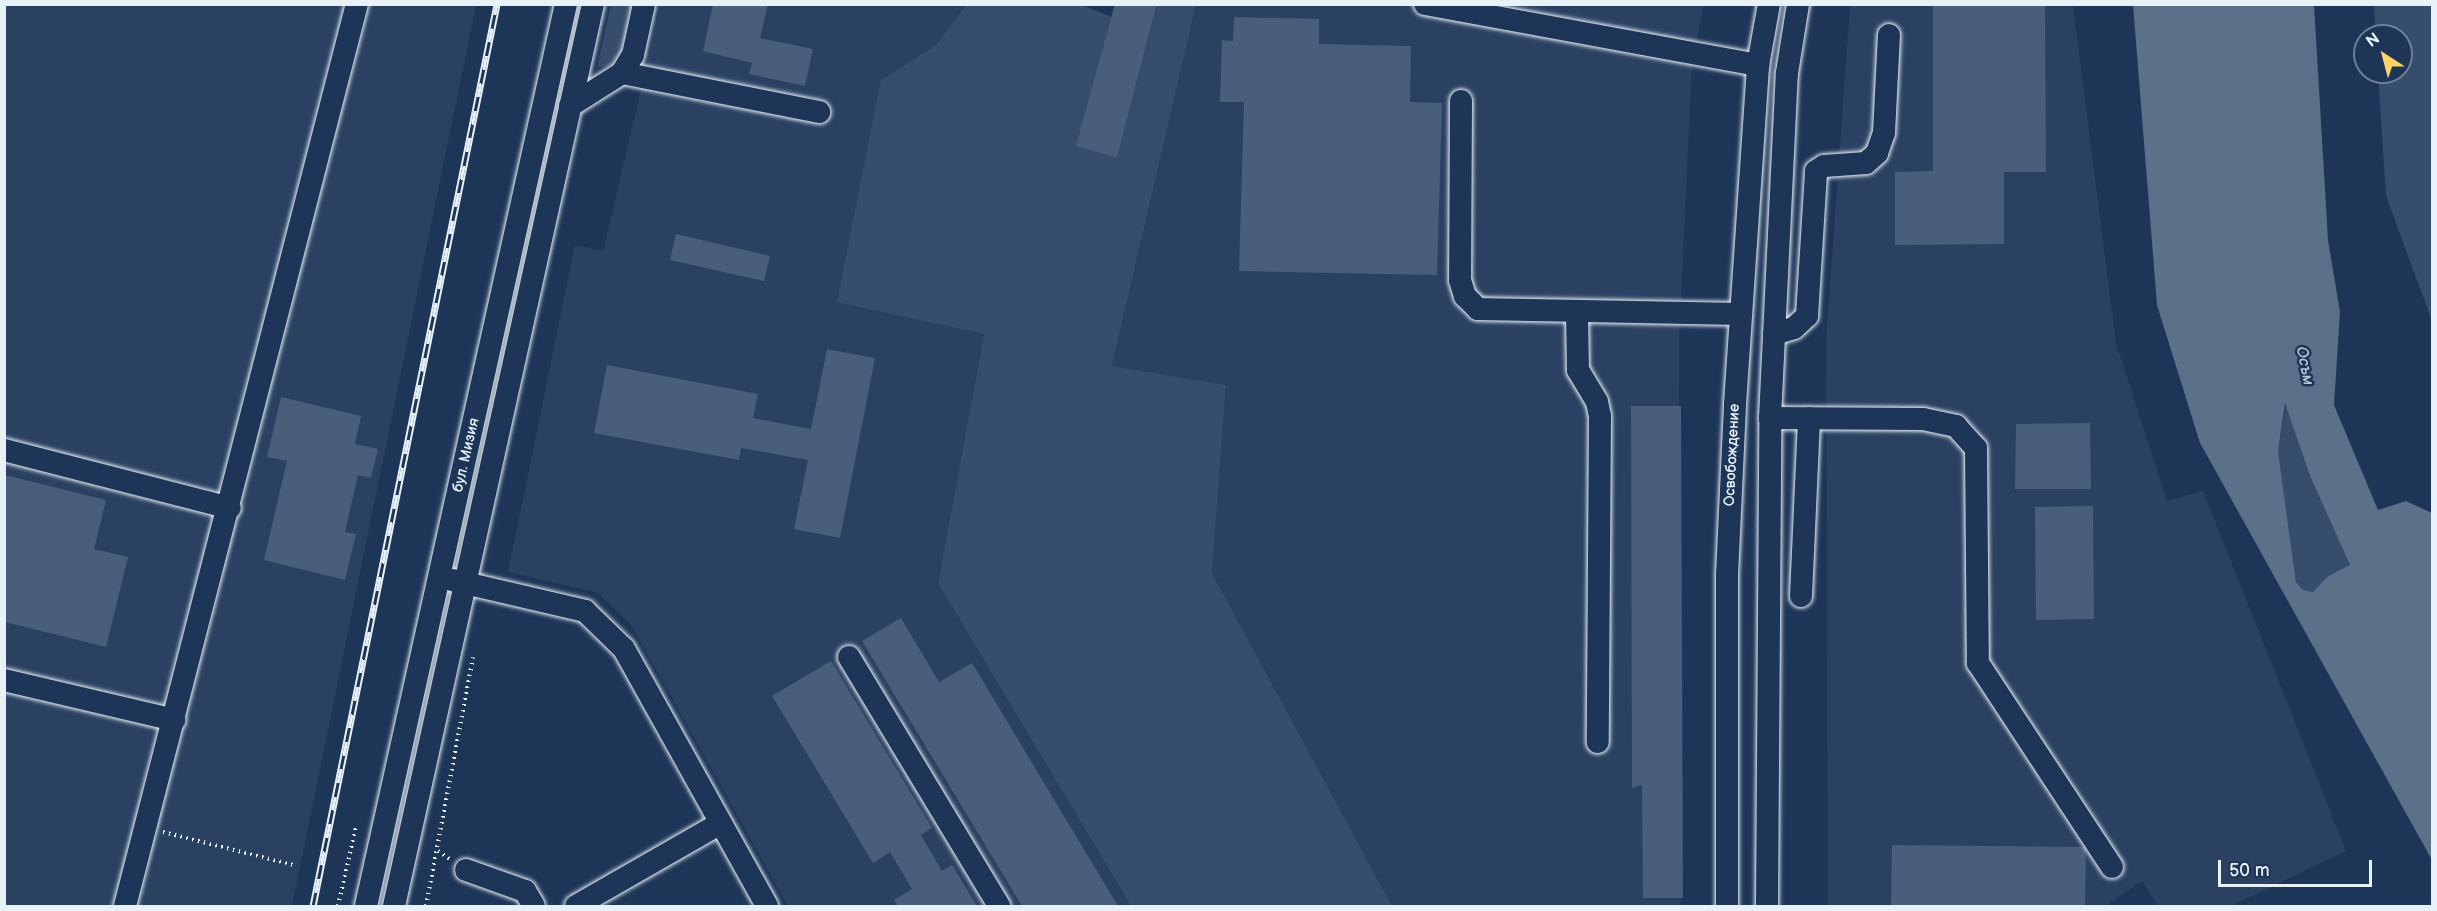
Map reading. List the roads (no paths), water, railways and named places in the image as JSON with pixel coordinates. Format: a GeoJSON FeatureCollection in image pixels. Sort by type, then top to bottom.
{"type":"FeatureCollection","features":[{"type":"Feature","properties":{"kind":"street"},"geometry":{"type":"LineString","coordinates":[[125,906],[230,508],[357,4]]}},
{"type":"Feature","properties":{"kind":"street","name":"бул. Мизия"},"geometry":{"type":"LineString","coordinates":[[366,906],[566,4]]}},
{"type":"Feature","properties":{"kind":"street","name":"бул. Мизия"},"geometry":{"type":"LineString","coordinates":[[393,906],[593,4]]}},
{"type":"Feature","properties":{"kind":"street"},"geometry":{"type":"LineString","coordinates":[[570,106],[622,73],[633,55],[644,4]]}},
{"type":"Feature","properties":{"kind":"street"},"geometry":{"type":"LineString","coordinates":[[1425,4],[1758,65]]}},
{"type":"Feature","properties":{"kind":"street","name":"Освобождение"},"geometry":{"type":"LineString","coordinates":[[1727,906],[1727,575],[1740,314],[1758,65],[1769,4]]}},
{"type":"Feature","properties":{"kind":"street"},"geometry":{"type":"LineString","coordinates":[[1767,906],[1770,418],[1787,73],[1798,4]]}},
{"type":"Feature","properties":{"kind":"street"},"geometry":{"type":"LineString","coordinates":[[1774,333],[1794,328],[1807,316],[1816,171],[1824,165],[1866,163],[1877,153],[1884,133],[1889,35]]}},
{"type":"Feature","properties":{"kind":"street"},"geometry":{"type":"LineString","coordinates":[[622,73],[819,112]]}},
{"type":"Feature","properties":{"kind":"street"},"geometry":{"type":"LineString","coordinates":[[1461,101],[1460,280],[1465,296],[1478,309],[1578,313],[1740,314]]}},
{"type":"Feature","properties":{"kind":"street"},"geometry":{"type":"LineString","coordinates":[[1578,313],[1578,370],[1597,402],[1600,416],[1598,742]]}},
{"type":"Feature","properties":{"kind":"street"},"geometry":{"type":"LineString","coordinates":[[1770,418],[1923,419],[1956,426],[1976,448],[1978,663],[2112,867]]}},
{"type":"Feature","properties":{"kind":"street"},"geometry":{"type":"LineString","coordinates":[[1802,596],[1809,418]]}},
{"type":"Feature","properties":{"kind":"street"},"geometry":{"type":"LineString","coordinates":[[4,450],[230,508]]}},
{"type":"Feature","properties":{"kind":"street"},"geometry":{"type":"LineString","coordinates":[[439,576],[585,611],[624,649],[719,824],[767,906]]}},
{"type":"Feature","properties":{"kind":"street"},"geometry":{"type":"LineString","coordinates":[[849,657],[999,906]]}},
{"type":"Feature","properties":{"kind":"street"},"geometry":{"type":"LineString","coordinates":[[4,680],[174,720]]}},
{"type":"Feature","properties":{"kind":"street"},"geometry":{"type":"LineString","coordinates":[[576,906],[719,824]]}},
{"type":"Feature","properties":{"kind":"street"},"geometry":{"type":"LineString","coordinates":[[466,870],[525,891],[534,906]]}},
{"type":"Feature","properties":{"kind":"water","name":"Осъм"},"geometry":{"type":"Polygon","coordinates":[[[2133,5],[2314,5],[2328,240],[2340,312],[2334,405],[2378,510],[2406,501],[2432,513],[2432,860],[2200,443],[2157,305],[2133,5]],[[2285,403],[2278,451],[2296,582],[2303,590],[2313,592],[2328,576],[2350,565],[2310,476],[2285,403]]]}},
{"type":"Feature","properties":{"kind":"railway"},"geometry":{"type":"LineString","coordinates":[[313,906],[497,4]]}}]}
